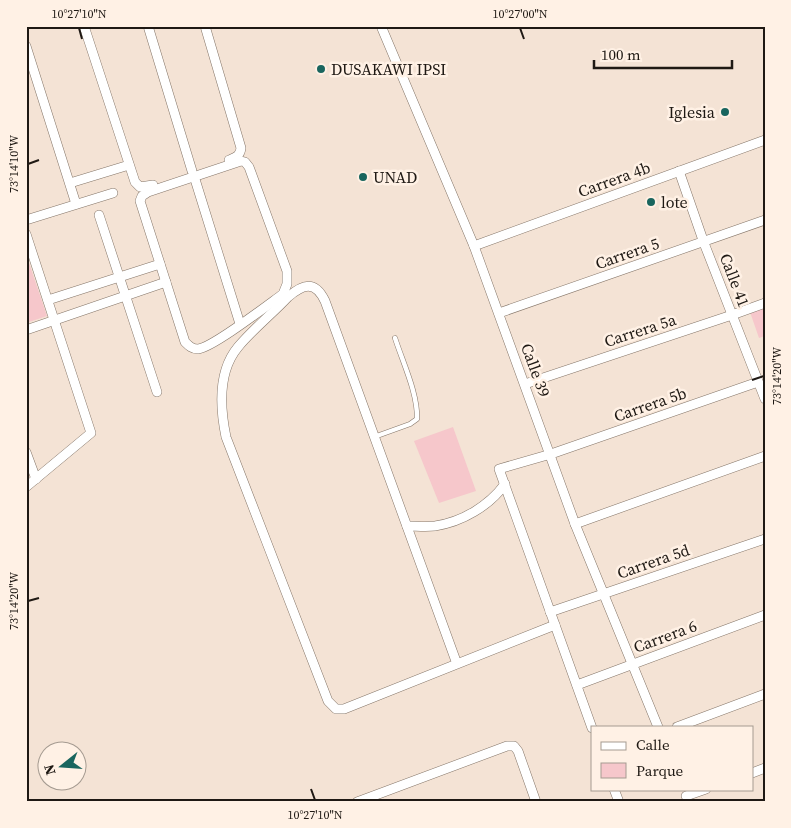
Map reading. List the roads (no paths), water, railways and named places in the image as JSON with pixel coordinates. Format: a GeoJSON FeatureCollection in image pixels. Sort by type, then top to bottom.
{"type":"FeatureCollection","features":[{"type":"Feature","properties":{"kind":"street"},"geometry":{"type":"LineString","coordinates":[[84,26],[129,165],[135,182],[140,187],[149,186],[193,174],[237,162],[246,162],[249,167],[287,271],[287,284],[283,294],[202,348],[192,348],[185,342],[141,205],[142,196],[148,192],[193,174],[237,157],[240,154],[241,148],[205,26]]}},
{"type":"Feature","properties":{"kind":"street"},"geometry":{"type":"LineString","coordinates":[[148,26],[240,324]]}},
{"type":"Feature","properties":{"kind":"street","name":"Calle 39"},"geometry":{"type":"LineString","coordinates":[[381,26],[474,246],[576,524],[658,726]]}},
{"type":"Feature","properties":{"kind":"street"},"geometry":{"type":"LineString","coordinates":[[26,46],[76,204]]}},
{"type":"Feature","properties":{"kind":"street","name":"Carrera 4b"},"geometry":{"type":"LineString","coordinates":[[474,246],[765,140]]}},
{"type":"Feature","properties":{"kind":"street"},"geometry":{"type":"LineString","coordinates":[[70,183],[129,165]]}},
{"type":"Feature","properties":{"kind":"street","name":"Calle 41"},"geometry":{"type":"LineString","coordinates":[[679,171],[704,243],[765,399]]}},
{"type":"Feature","properties":{"kind":"street"},"geometry":{"type":"LineString","coordinates":[[26,220],[113,193]]}},
{"type":"Feature","properties":{"kind":"street"},"geometry":{"type":"LineString","coordinates":[[99,215],[156,392]]}},
{"type":"Feature","properties":{"kind":"street","name":"Carrera 5"},"geometry":{"type":"LineString","coordinates":[[499,313],[704,243],[765,220]]}},
{"type":"Feature","properties":{"kind":"street"},"geometry":{"type":"LineString","coordinates":[[26,234],[91,433],[26,487]]}},
{"type":"Feature","properties":{"kind":"street"},"geometry":{"type":"LineString","coordinates":[[48,300],[160,264]]}},
{"type":"Feature","properties":{"kind":"street"},"geometry":{"type":"LineString","coordinates":[[26,330],[166,282]]}},
{"type":"Feature","properties":{"kind":"street"},"geometry":{"type":"LineString","coordinates":[[457,664],[326,301],[322,293],[315,287],[305,286],[295,291],[237,348],[226,372],[221,393],[222,417],[226,437],[328,702],[336,709],[344,709],[555,625]]}},
{"type":"Feature","properties":{"kind":"street","name":"Carrera 5a"},"geometry":{"type":"LineString","coordinates":[[525,384],[765,303]]}},
{"type":"Feature","properties":{"kind":"street","name":"Carrera 5b"},"geometry":{"type":"LineString","coordinates":[[504,484],[499,469],[551,454],[758,382]]}},
{"type":"Feature","properties":{"kind":"street"},"geometry":{"type":"LineString","coordinates":[[26,452],[36,479]]}},
{"type":"Feature","properties":{"kind":"street"},"geometry":{"type":"LineString","coordinates":[[576,524],[765,456]]}},
{"type":"Feature","properties":{"kind":"street"},"geometry":{"type":"LineString","coordinates":[[407,526],[435,526],[462,518],[485,504],[504,484],[591,726]]}},
{"type":"Feature","properties":{"kind":"street","name":"Carrera 5d"},"geometry":{"type":"LineString","coordinates":[[550,612],[765,539]]}},
{"type":"Feature","properties":{"kind":"street","name":"Carrera 6"},"geometry":{"type":"LineString","coordinates":[[577,685],[765,615]]}},
{"type":"Feature","properties":{"kind":"street"},"geometry":{"type":"LineString","coordinates":[[680,726],[765,694]]}},
{"type":"Feature","properties":{"kind":"street"},"geometry":{"type":"LineString","coordinates":[[357,802],[507,746],[514,746],[518,751],[536,802]]}},
{"type":"Feature","properties":{"kind":"street"},"geometry":{"type":"LineString","coordinates":[[614,790],[619,802]]}},
{"type":"Feature","properties":{"kind":"street"},"geometry":{"type":"LineString","coordinates":[[686,796],[703,790]]}},
{"type":"Feature","properties":{"kind":"lane"},"geometry":{"type":"LineString","coordinates":[[374,437],[410,424],[418,419],[415,398],[395,338]]}},
{"type":"Feature","properties":{"kind":"place","name":"DUSAKAWI IPSI"},"geometry":{"type":"Point","coordinates":[321,69]}},
{"type":"Feature","properties":{"kind":"place","name":"Iglesia"},"geometry":{"type":"Point","coordinates":[725,112]}},
{"type":"Feature","properties":{"kind":"place","name":"UNAD"},"geometry":{"type":"Point","coordinates":[363,177]}},
{"type":"Feature","properties":{"kind":"place","name":"lote"},"geometry":{"type":"Point","coordinates":[651,202]}}]}
